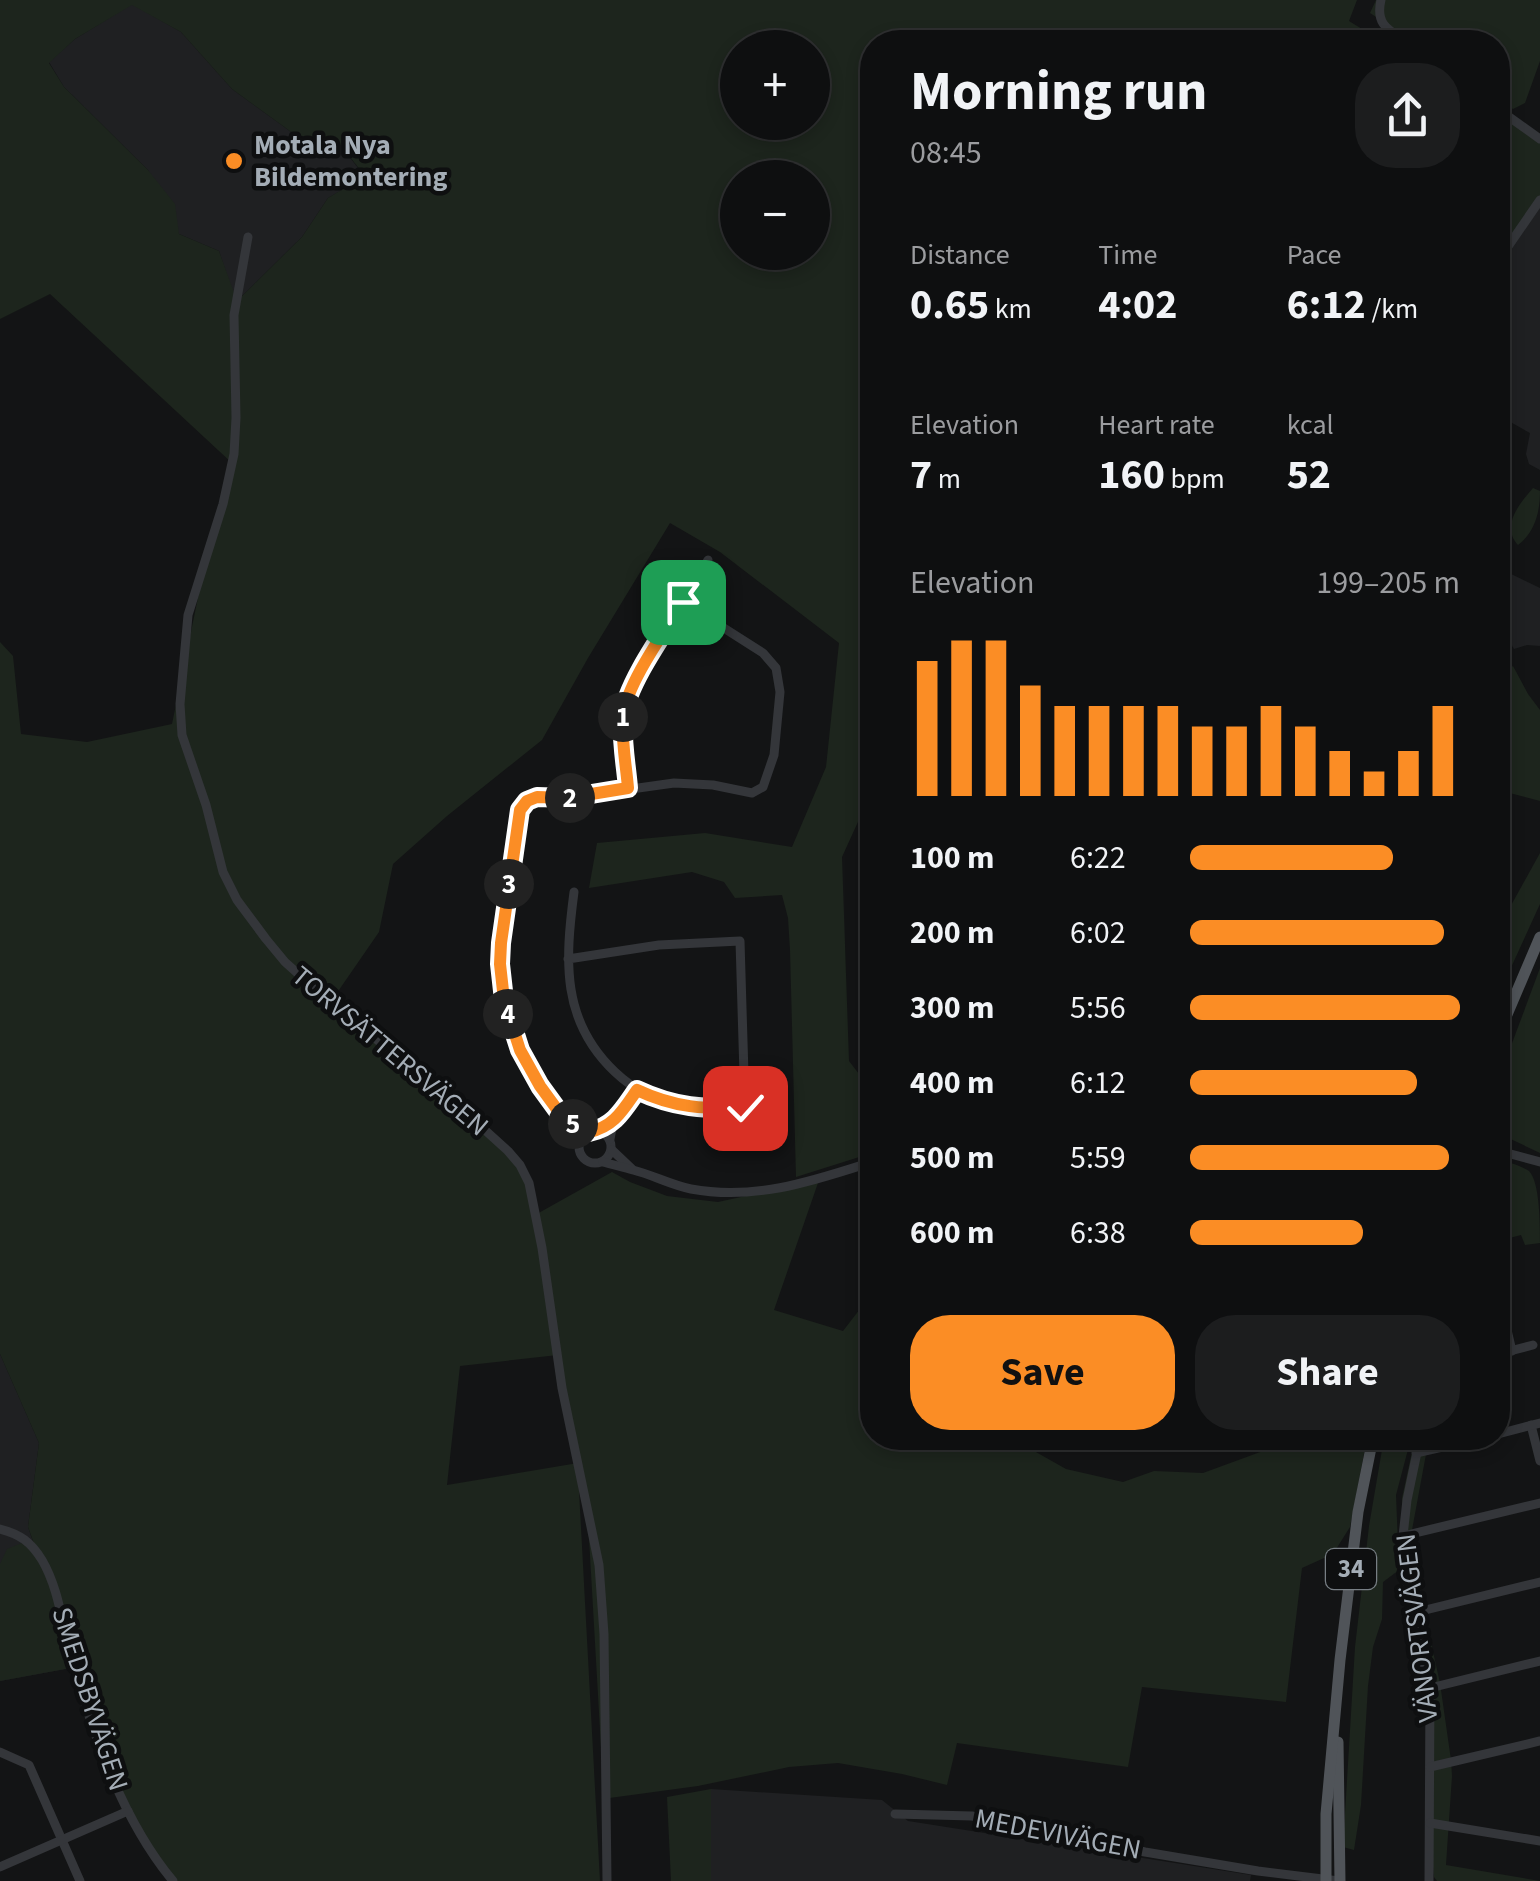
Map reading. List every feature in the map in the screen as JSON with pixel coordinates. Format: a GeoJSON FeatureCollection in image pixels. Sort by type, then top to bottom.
{"type":"FeatureCollection","features":[{"type":"Feature","properties":{"kind":"main road"},"geometry":{"type":"LineString","coordinates":[[1510,1005],[1540,937]]}},
{"type":"Feature","properties":{"kind":"main road","name":"34"},"geometry":{"type":"LineString","coordinates":[[1333,1881],[1326,1814],[1356,1530],[1371,1450]]}},
{"type":"Feature","properties":{"kind":"street"},"geometry":{"type":"LineString","coordinates":[[1381,0],[1379,15],[1390,30]]}},
{"type":"Feature","properties":{"kind":"street"},"geometry":{"type":"LineString","coordinates":[[1510,117],[1540,139]]}},
{"type":"Feature","properties":{"kind":"street"},"geometry":{"type":"LineString","coordinates":[[1510,244],[1540,200]]}},
{"type":"Feature","properties":{"kind":"street","name":"TORVSÄTTERSVÄGEN"},"geometry":{"type":"LineString","coordinates":[[248,237],[234,315],[234,454],[220,516],[188,615],[180,704],[182,735],[206,805],[222,872],[236,900],[266,940],[314,988],[508,1151],[528,1183],[542,1248],[562,1388],[599,1565],[607,1881]]}},
{"type":"Feature","properties":{"kind":"street"},"geometry":{"type":"LineString","coordinates":[[628,788],[624,708],[708,560]]}},
{"type":"Feature","properties":{"kind":"street"},"geometry":{"type":"LineString","coordinates":[[683,602],[762,652],[776,668],[780,692],[770,768],[763,787],[755,793],[688,783],[567,798],[532,798],[520,810],[501,943],[504,1000],[514,1035],[528,1068],[568,1122],[585,1160],[592,1164],[603,1162],[690,1189],[722,1193],[783,1189],[860,1166]]}},
{"type":"Feature","properties":{"kind":"street"},"geometry":{"type":"LineString","coordinates":[[568,959],[659,944],[740,940],[745,1108],[684,1107],[662,1101],[637,1090],[606,1063],[581,1027],[572,999],[568,959],[574,892]]}},
{"type":"Feature","properties":{"kind":"street"},"geometry":{"type":"LineString","coordinates":[[580,1143],[613,1123],[637,1090]]}},
{"type":"Feature","properties":{"kind":"street"},"geometry":{"type":"LineString","coordinates":[[568,1122],[604,1134],[632,1170]]}},
{"type":"Feature","properties":{"kind":"street"},"geometry":{"type":"LineString","coordinates":[[603,1162],[611,1145],[613,1123]]}},
{"type":"Feature","properties":{"kind":"street"},"geometry":{"type":"LineString","coordinates":[[1510,1154],[1540,1162]]}},
{"type":"Feature","properties":{"kind":"street"},"geometry":{"type":"LineString","coordinates":[[1510,1342],[1512,1350],[1533,1345]]}},
{"type":"Feature","properties":{"kind":"street"},"geometry":{"type":"LineString","coordinates":[[1510,1431],[1536,1424],[1540,1461]]}},
{"type":"Feature","properties":{"kind":"street","name":"VÄNORTSVÄGEN"},"geometry":{"type":"LineString","coordinates":[[1417,1450],[1403,1536],[1406,1584],[1430,1688],[1429,1881]]}},
{"type":"Feature","properties":{"kind":"street"},"geometry":{"type":"LineString","coordinates":[[1416,1454],[1432,1450]]}},
{"type":"Feature","properties":{"kind":"street"},"geometry":{"type":"LineString","coordinates":[[1403,1536],[1540,1502]]}},
{"type":"Feature","properties":{"kind":"street","name":"SMEDSBYVÄGEN"},"geometry":{"type":"LineString","coordinates":[[0,1529],[29,1542],[47,1569],[98,1741],[128,1812],[172,1881]]}},
{"type":"Feature","properties":{"kind":"street"},"geometry":{"type":"LineString","coordinates":[[1412,1614],[1540,1582]]}},
{"type":"Feature","properties":{"kind":"street"},"geometry":{"type":"LineString","coordinates":[[1430,1688],[1540,1661]]}},
{"type":"Feature","properties":{"kind":"street"},"geometry":{"type":"LineString","coordinates":[[1430,1766],[1540,1741]]}},
{"type":"Feature","properties":{"kind":"street"},"geometry":{"type":"LineString","coordinates":[[0,1752],[29,1765],[80,1881]]}},
{"type":"Feature","properties":{"kind":"street"},"geometry":{"type":"LineString","coordinates":[[0,1866],[128,1812]]}},
{"type":"Feature","properties":{"kind":"street","name":"MEDEVIVÄGEN"},"geometry":{"type":"LineString","coordinates":[[895,1814],[958,1814],[1145,1852],[1333,1881]]}},
{"type":"Feature","properties":{"kind":"street"},"geometry":{"type":"LineString","coordinates":[[1430,1823],[1540,1842]]}},
{"type":"Feature","properties":{"kind":"shaded area"},"geometry":{"type":"Polygon","coordinates":[[[0,0],[1357,0],[1349,21],[1364,30],[860,30],[860,817],[842,857],[849,1061],[860,1074],[860,1157],[796,1177],[790,950],[782,895],[735,898],[724,882],[692,872],[589,888],[597,843],[705,833],[792,847],[826,767],[839,643],[720,552],[670,523],[542,740],[393,864],[379,932],[330,1003],[447,1092],[523,1170],[535,1215],[612,1172],[667,1196],[718,1202],[819,1180],[774,1310],[843,1331],[860,1309],[860,1450],[1032,1450],[1066,1469],[1123,1482],[1154,1471],[1203,1473],[1263,1450],[1365,1450],[1350,1527],[1333,1554],[1302,1568],[1286,1702],[1142,1687],[1128,1767],[957,1743],[947,1785],[838,1763],[789,1767],[698,1786],[602,1799],[587,1503],[578,1472],[600,1881],[170,1881],[128,1811],[76,1667],[0,1681],[0,1564],[7,1549],[27,1541],[36,1549],[28,1527],[39,1443],[0,1354],[0,642],[13,656],[21,734],[87,742],[172,724],[201,583],[233,464],[50,294],[0,319],[0,0]],[[132,5],[75,39],[49,63],[64,87],[148,170],[175,204],[179,234],[219,251],[237,301],[302,237],[328,198],[365,176],[338,142],[305,142],[232,89],[181,32],[132,5]],[[558,1355],[460,1366],[447,1485],[578,1463],[558,1355]]]}},
{"type":"Feature","properties":{"kind":"shaded area"},"geometry":{"type":"Polygon","coordinates":[[[1376,0],[1540,0],[1540,61],[1525,103],[1510,107],[1510,30],[1396,30],[1370,13],[1376,0]]]}},
{"type":"Feature","properties":{"kind":"shaded area"},"geometry":{"type":"Polygon","coordinates":[[[132,4],[181,32],[232,89],[305,142],[338,142],[365,177],[328,198],[302,237],[236,302],[219,251],[179,234],[148,170],[64,87],[49,62],[75,39],[132,4]]]}},
{"type":"Feature","properties":{"kind":"shaded area"},"geometry":{"type":"Polygon","coordinates":[[[1510,121],[1540,142],[1540,200],[1510,244],[1510,121]]]}},
{"type":"Feature","properties":{"kind":"shaded area"},"geometry":{"type":"Polygon","coordinates":[[[1540,200],[1540,470],[1529,464],[1526,454],[1530,433],[1510,422],[1510,244],[1540,200]]]}},
{"type":"Feature","properties":{"kind":"shaded area"},"geometry":{"type":"Polygon","coordinates":[[[1533,488],[1540,491],[1538,514],[1529,534],[1518,545],[1511,523],[1533,488]]]}},
{"type":"Feature","properties":{"kind":"shaded area"},"geometry":{"type":"Polygon","coordinates":[[[1510,573],[1540,588],[1540,646],[1514,649],[1510,642],[1510,573]]]}},
{"type":"Feature","properties":{"kind":"shaded area"},"geometry":{"type":"Polygon","coordinates":[[[1513,666],[1540,710],[1540,801],[1510,793],[1513,666]]]}},
{"type":"Feature","properties":{"kind":"shaded area"},"geometry":{"type":"Polygon","coordinates":[[[1540,853],[1540,904],[1510,970],[1510,907],[1540,853]]]}},
{"type":"Feature","properties":{"kind":"shaded area"},"geometry":{"type":"Polygon","coordinates":[[[1540,968],[1540,1153],[1510,1139],[1510,1049],[1540,968]]]}},
{"type":"Feature","properties":{"kind":"shaded area"},"geometry":{"type":"Polygon","coordinates":[[[1510,1163],[1529,1171],[1539,1204],[1540,1243],[1525,1245],[1521,1235],[1510,1238],[1510,1163]]]}},
{"type":"Feature","properties":{"kind":"shaded area"},"geometry":{"type":"Polygon","coordinates":[[[0,1354],[39,1443],[28,1527],[76,1667],[0,1681],[0,1354]]]}},
{"type":"Feature","properties":{"kind":"shaded area"},"geometry":{"type":"Polygon","coordinates":[[[1382,1450],[1408,1450],[1396,1495],[1399,1570],[1383,1582],[1382,1619],[1373,1647],[1354,1850],[1343,1847],[1355,1647],[1382,1450]]]}},
{"type":"Feature","properties":{"kind":"shaded area"},"geometry":{"type":"Polygon","coordinates":[[[1412,1450],[1427,1450],[1412,1530],[1451,1760],[1446,1865],[1540,1881],[1437,1881],[1434,1877],[1428,1821],[1426,1687],[1402,1534],[1402,1498],[1412,1450]]]}},
{"type":"Feature","properties":{"kind":"shaded area"},"geometry":{"type":"Polygon","coordinates":[[[711,1789],[882,1800],[908,1821],[1251,1875],[1250,1881],[711,1881],[711,1789]]]}},
{"type":"Feature","properties":{"kind":"shaded area"},"geometry":{"type":"Polygon","coordinates":[[[711,1789],[711,1881],[671,1881],[667,1797],[711,1789]]]}},
{"type":"Feature","properties":{"kind":"place","name":"Motala Nya Bildemontering"},"geometry":{"type":"Point","coordinates":[234,161]}},
{"type":"Feature","properties":{"kind":"route"},"geometry":{"type":"LineString","coordinates":[[683,602],[624,708],[628,788],[567,798],[537,797],[520,810],[503,923],[502,982],[508,1016],[528,1068],[568,1122],[589,1132],[606,1128],[637,1090],[684,1107],[745,1108]]}}]}
